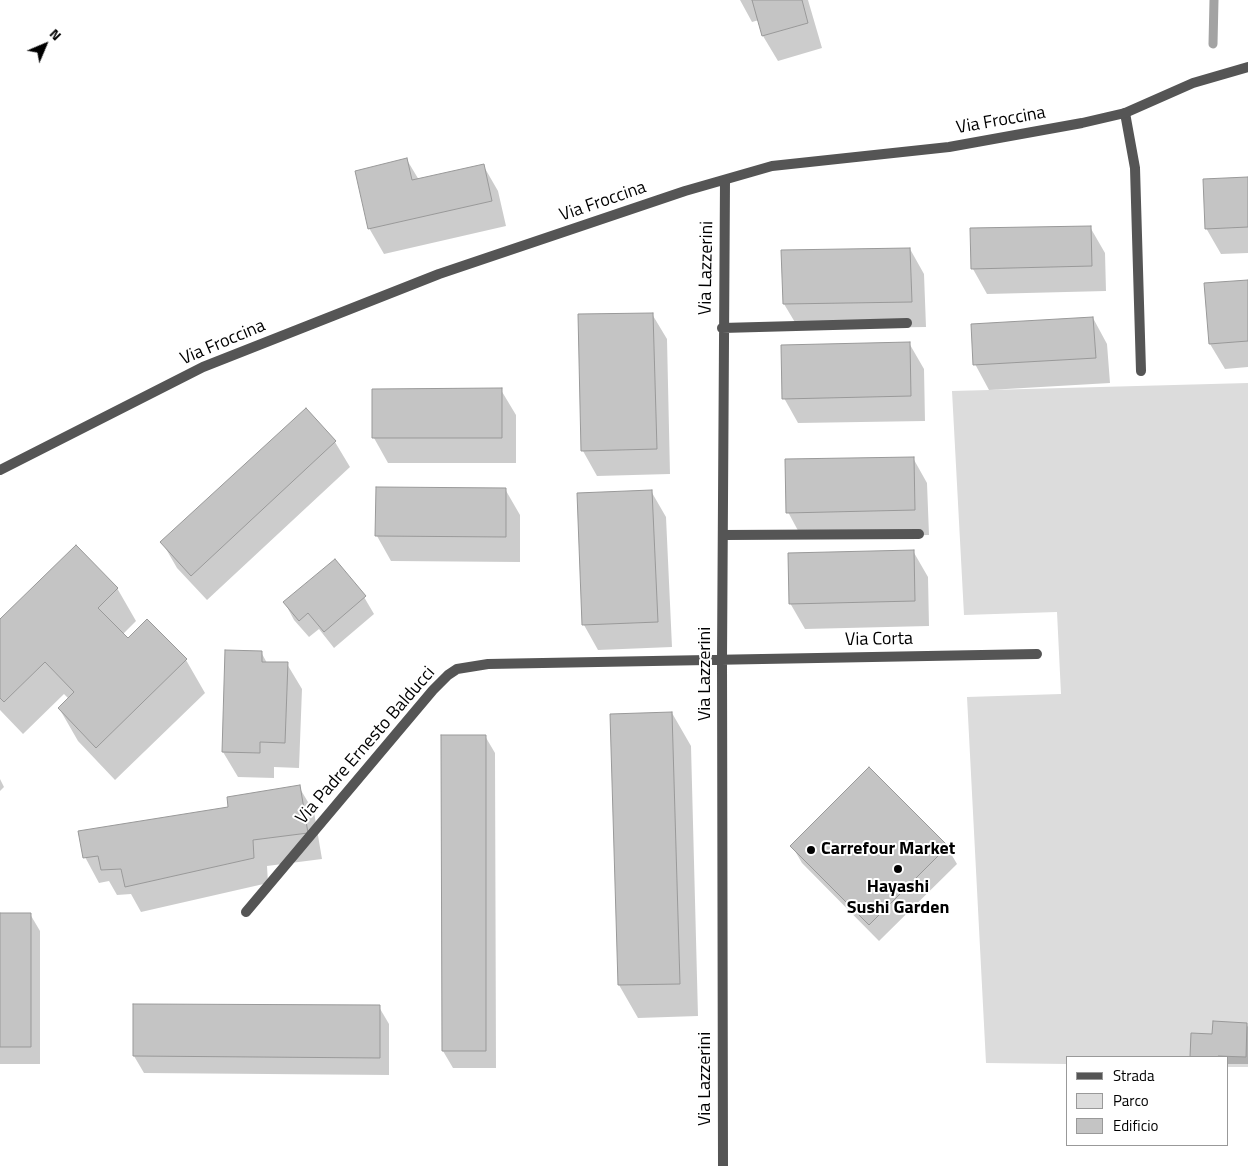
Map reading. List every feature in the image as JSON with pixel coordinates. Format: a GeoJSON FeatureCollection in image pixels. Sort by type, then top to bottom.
{"type":"FeatureCollection","features":[{"type":"Feature","properties":{"kind":"street","name":"Via Froccina"},"geometry":{"type":"LineString","coordinates":[[0,470],[203,367],[448,271],[685,191],[772,166],[949,147],[1053,129],[1126,113],[1193,83],[1248,67]]}},
{"type":"Feature","properties":{"kind":"street"},"geometry":{"type":"LineString","coordinates":[[1126,113],[1135,168],[1141,371]]}},
{"type":"Feature","properties":{"kind":"street","name":"Via Lazzerini"},"geometry":{"type":"LineString","coordinates":[[723,1166],[722,328],[724,181]]}},
{"type":"Feature","properties":{"kind":"street"},"geometry":{"type":"LineString","coordinates":[[722,328],[907,324]]}},
{"type":"Feature","properties":{"kind":"street"},"geometry":{"type":"LineString","coordinates":[[723,534],[919,534]]}},
{"type":"Feature","properties":{"kind":"street","name":"Via Corta"},"geometry":{"type":"LineString","coordinates":[[722,659],[1037,654]]}},
{"type":"Feature","properties":{"kind":"street","name":"Via Padre Ernesto Balducci"},"geometry":{"type":"LineString","coordinates":[[246,912],[433,690],[457,669],[488,664],[722,659]]}},
{"type":"Feature","properties":{"kind":"green space"},"geometry":{"type":"Polygon","coordinates":[[[1248,383],[1248,1067],[1228,1067],[1228,1056],[1066,1056],[1066,1064],[986,1063],[967,697],[1061,694],[1057,612],[964,615],[952,391],[1248,383]]]}},
{"type":"Feature","properties":{"kind":"building"},"geometry":{"type":"Polygon","coordinates":[[[752,0],[802,0],[808,23],[762,36],[752,0]]]}},
{"type":"Feature","properties":{"kind":"building"},"geometry":{"type":"Polygon","coordinates":[[[407,158],[412,180],[484,164],[492,201],[368,229],[355,171],[407,158]]]}},
{"type":"Feature","properties":{"kind":"building"},"geometry":{"type":"Polygon","coordinates":[[[1248,177],[1248,227],[1205,229],[1203,179],[1248,177]]]}},
{"type":"Feature","properties":{"kind":"building"},"geometry":{"type":"Polygon","coordinates":[[[1091,226],[1092,266],[971,269],[970,228],[1091,226]]]}},
{"type":"Feature","properties":{"kind":"building"},"geometry":{"type":"Polygon","coordinates":[[[910,248],[912,302],[783,304],[781,250],[910,248]]]}},
{"type":"Feature","properties":{"kind":"building"},"geometry":{"type":"Polygon","coordinates":[[[1248,280],[1248,341],[1209,344],[1204,283],[1248,280]]]}},
{"type":"Feature","properties":{"kind":"building"},"geometry":{"type":"Polygon","coordinates":[[[653,313],[657,449],[581,451],[578,314],[653,313]]]}},
{"type":"Feature","properties":{"kind":"building"},"geometry":{"type":"Polygon","coordinates":[[[1093,317],[1096,358],[973,365],[971,324],[1093,317]]]}},
{"type":"Feature","properties":{"kind":"building"},"geometry":{"type":"Polygon","coordinates":[[[910,342],[911,396],[782,399],[781,345],[910,342]]]}},
{"type":"Feature","properties":{"kind":"building"},"geometry":{"type":"Polygon","coordinates":[[[502,388],[502,438],[372,438],[372,389],[502,388]]]}},
{"type":"Feature","properties":{"kind":"building"},"geometry":{"type":"Polygon","coordinates":[[[306,408],[336,441],[191,576],[160,542],[306,408]]]}},
{"type":"Feature","properties":{"kind":"building"},"geometry":{"type":"Polygon","coordinates":[[[914,457],[915,510],[786,513],[785,459],[914,457]]]}},
{"type":"Feature","properties":{"kind":"building"},"geometry":{"type":"Polygon","coordinates":[[[376,487],[506,488],[506,537],[375,536],[376,487]]]}},
{"type":"Feature","properties":{"kind":"building"},"geometry":{"type":"Polygon","coordinates":[[[652,490],[658,622],[582,625],[577,493],[652,490]]]}},
{"type":"Feature","properties":{"kind":"building"},"geometry":{"type":"Polygon","coordinates":[[[76,545],[118,588],[98,608],[128,638],[147,619],[187,659],[96,748],[58,708],[74,692],[45,662],[4,702],[0,698],[0,619],[76,545]]]}},
{"type":"Feature","properties":{"kind":"building"},"geometry":{"type":"Polygon","coordinates":[[[914,550],[915,601],[789,604],[788,553],[914,550]]]}},
{"type":"Feature","properties":{"kind":"building"},"geometry":{"type":"Polygon","coordinates":[[[335,559],[366,596],[324,632],[308,613],[299,621],[283,602],[335,559]]]}},
{"type":"Feature","properties":{"kind":"building"},"geometry":{"type":"Polygon","coordinates":[[[225,650],[262,651],[262,662],[288,662],[285,743],[260,742],[260,753],[222,752],[225,650]]]}},
{"type":"Feature","properties":{"kind":"building"},"geometry":{"type":"Polygon","coordinates":[[[672,712],[680,984],[618,985],[610,714],[672,712]]]}},
{"type":"Feature","properties":{"kind":"building"},"geometry":{"type":"Polygon","coordinates":[[[441,735],[486,735],[486,1051],[442,1051],[441,735]]]}},
{"type":"Feature","properties":{"kind":"building"},"geometry":{"type":"Polygon","coordinates":[[[869,767],[948,846],[869,925],[790,846],[869,767]]]}},
{"type":"Feature","properties":{"kind":"building"},"geometry":{"type":"Polygon","coordinates":[[[300,785],[308,833],[253,840],[254,858],[125,887],[121,869],[101,870],[98,856],[83,858],[78,831],[228,807],[227,797],[300,785]]]}},
{"type":"Feature","properties":{"kind":"building"},"geometry":{"type":"Polygon","coordinates":[[[0,913],[31,913],[31,1047],[0,1047],[0,913]]]}},
{"type":"Feature","properties":{"kind":"building"},"geometry":{"type":"Polygon","coordinates":[[[133,1004],[380,1005],[380,1058],[133,1056],[133,1004]]]}},
{"type":"Feature","properties":{"kind":"building"},"geometry":{"type":"Polygon","coordinates":[[[1213,1021],[1247,1023],[1246,1057],[1190,1056],[1191,1033],[1212,1034],[1213,1021]]]}},
{"type":"Feature","properties":{"kind":"waterway"},"geometry":{"type":"LineString","coordinates":[[1213,44],[1214,0]]}},
{"type":"Feature","properties":{"kind":"place","name":"Carrefour Market"},"geometry":{"type":"Point","coordinates":[811,850]}},
{"type":"Feature","properties":{"kind":"place","name":"Hayashi Sushi Garden"},"geometry":{"type":"Point","coordinates":[898,869]}}]}
